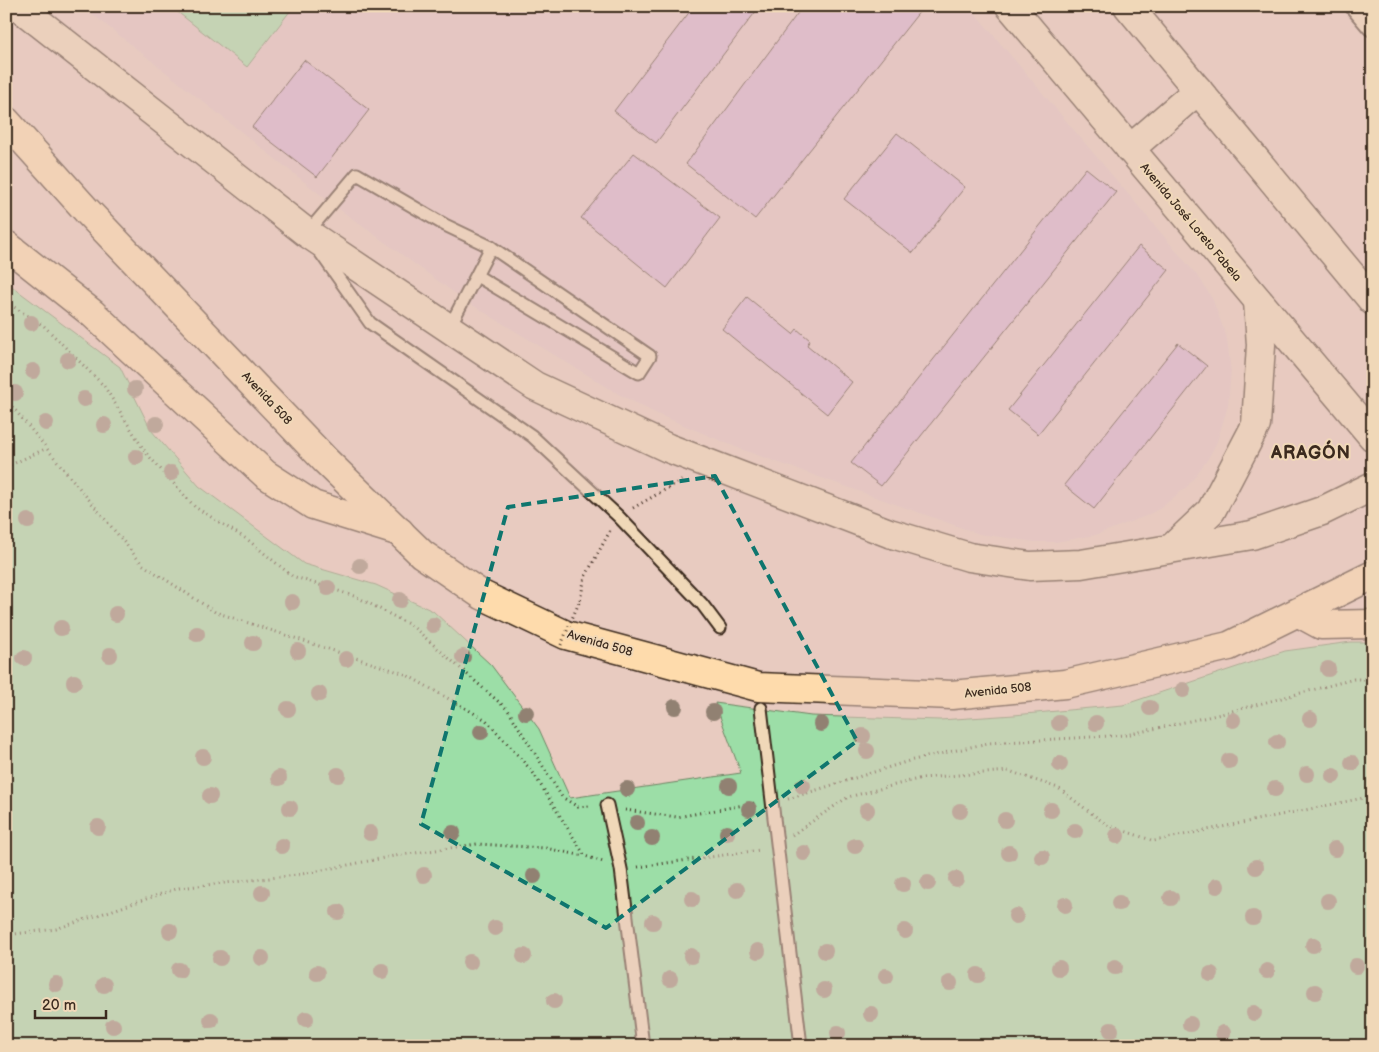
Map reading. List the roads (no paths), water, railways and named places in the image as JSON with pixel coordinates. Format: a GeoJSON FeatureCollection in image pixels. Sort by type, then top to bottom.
{"type":"FeatureCollection","features":[{"type":"Feature","properties":{"kind":"main road","name":"Avenida 508"},"geometry":{"type":"LineString","coordinates":[[6,121],[87,211],[326,461],[422,554],[482,595],[566,635],[760,699],[952,695],[1065,684],[1229,646],[1373,575]]}},
{"type":"Feature","properties":{"kind":"main road"},"geometry":{"type":"LineString","coordinates":[[6,245],[93,314],[265,474],[312,505],[400,532]]}},
{"type":"Feature","properties":{"kind":"main road"},"geometry":{"type":"LineString","coordinates":[[1299,613],[1321,625],[1373,624]]}},
{"type":"Feature","properties":{"kind":"street"},"geometry":{"type":"LineString","coordinates":[[18,6],[307,233],[536,386],[668,448],[889,533],[969,557],[1030,566],[1081,564],[1252,535],[1322,511],[1373,486]]}},
{"type":"Feature","properties":{"kind":"street","name":"Avenida José Loreto Fabela"},"geometry":{"type":"LineString","coordinates":[[1010,6],[1373,437]]}},
{"type":"Feature","properties":{"kind":"street"},"geometry":{"type":"LineString","coordinates":[[1128,6],[1373,301]]}},
{"type":"Feature","properties":{"kind":"street"},"geometry":{"type":"LineString","coordinates":[[1357,6],[1373,24]]}},
{"type":"Feature","properties":{"kind":"street"},"geometry":{"type":"LineString","coordinates":[[1130,149],[1198,90]]}},
{"type":"Feature","properties":{"kind":"street"},"geometry":{"type":"LineString","coordinates":[[1173,547],[1211,511],[1256,425],[1261,345],[1258,300]]}},
{"type":"Feature","properties":{"kind":"lane"},"geometry":{"type":"LineString","coordinates":[[477,276],[639,373],[650,356],[490,247],[445,225],[357,174],[307,233],[370,323],[532,436],[624,523],[702,604],[720,628]]}},
{"type":"Feature","properties":{"kind":"lane"},"geometry":{"type":"LineString","coordinates":[[449,328],[490,247]]}},
{"type":"Feature","properties":{"kind":"lane"},"geometry":{"type":"LineString","coordinates":[[760,699],[802,1046]]}},
{"type":"Feature","properties":{"kind":"lane"},"geometry":{"type":"LineString","coordinates":[[607,805],[622,869],[643,1046]]}},
{"type":"Feature","properties":{"kind":"district","name":"ARAGÓN"},"geometry":{"type":"Point","coordinates":[1311,453]}}]}
